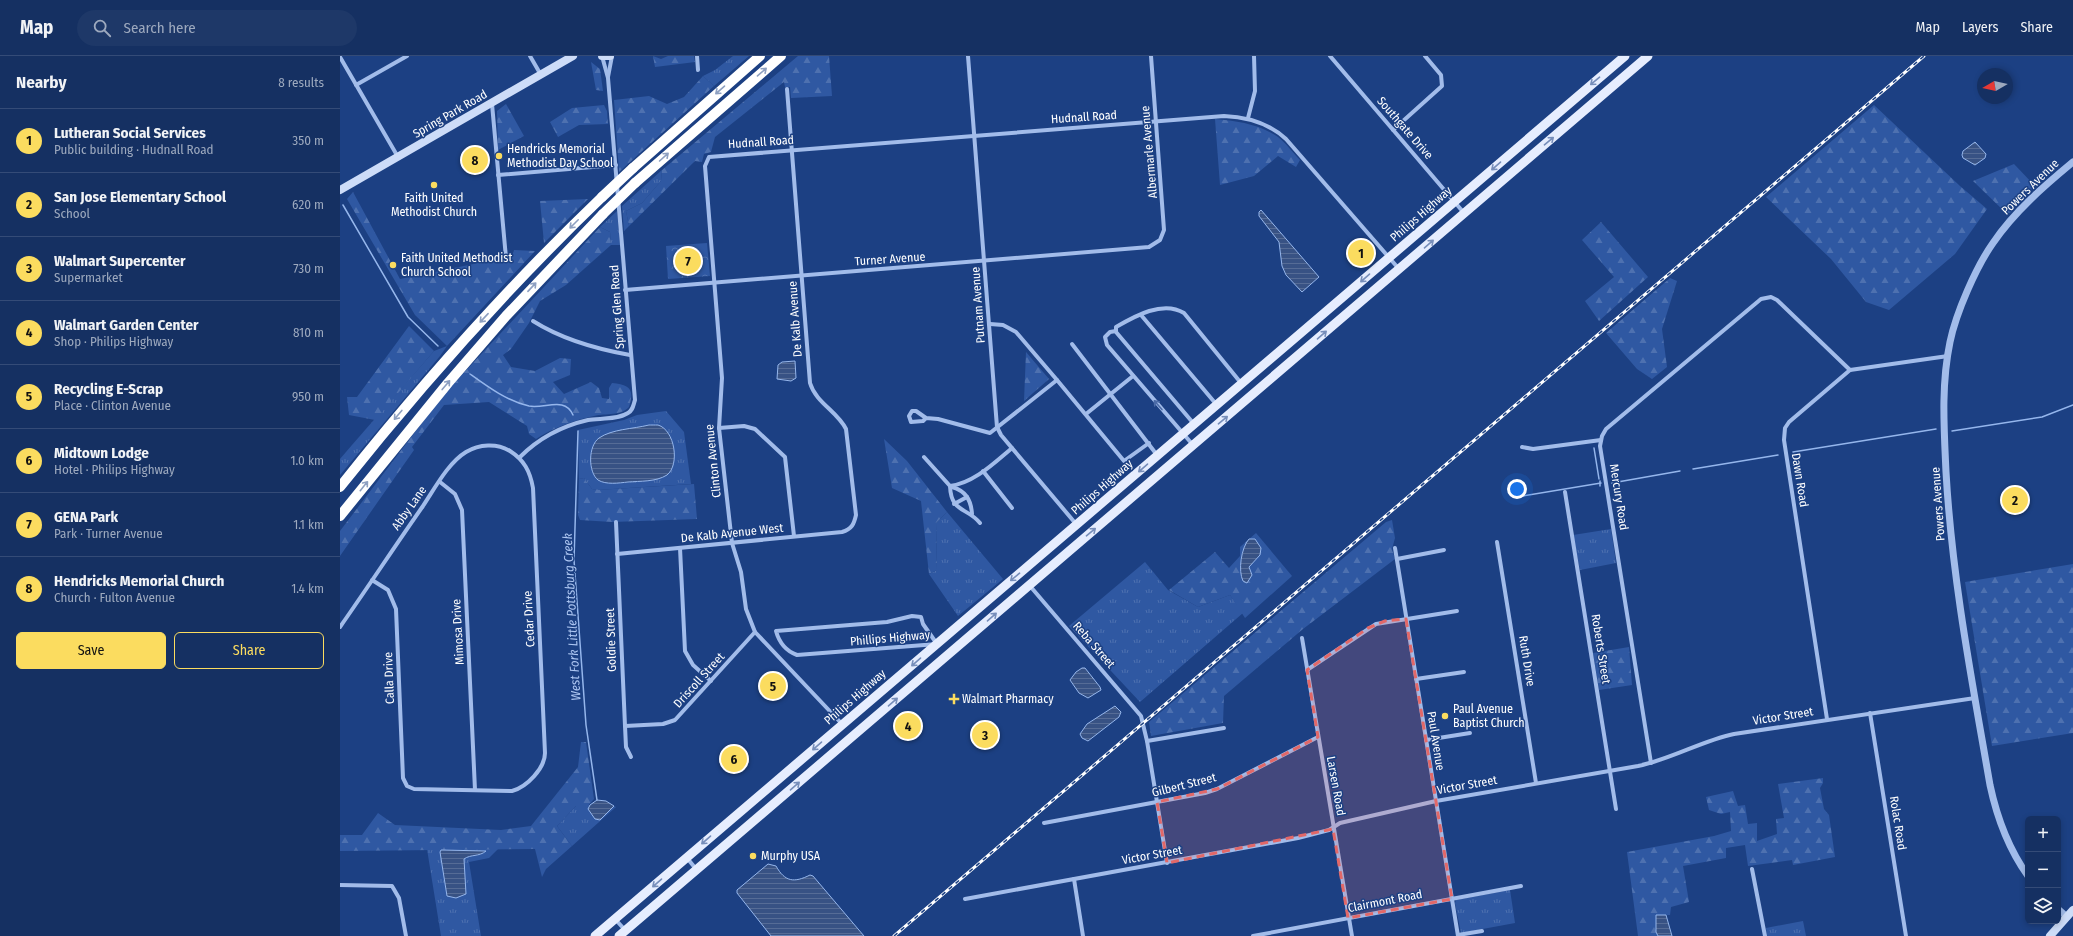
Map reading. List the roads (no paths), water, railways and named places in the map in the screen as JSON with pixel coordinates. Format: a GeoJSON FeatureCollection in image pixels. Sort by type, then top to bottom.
{"type":"FeatureCollection","features":[{"type":"Feature","properties":{"kind":"highway"},"geometry":{"type":"LineString","coordinates":[[340,487],[404,409],[480,322],[546,252],[633,168],[760,56]]}},
{"type":"Feature","properties":{"kind":"highway"},"geometry":{"type":"LineString","coordinates":[[340,516],[448,383],[506,316],[603,214],[695,129],[781,56]]}},
{"type":"Feature","properties":{"kind":"main road"},"geometry":{"type":"LineString","coordinates":[[602,56],[611,56]]}},
{"type":"Feature","properties":{"kind":"main road","name":"Philips Highway"},"geometry":{"type":"LineString","coordinates":[[594,936],[1625,56]]}},
{"type":"Feature","properties":{"kind":"main road"},"geometry":{"type":"LineString","coordinates":[[622,933],[1648,56]]}},
{"type":"Feature","properties":{"kind":"main road","name":"Spring Park Road"},"geometry":{"type":"LineString","coordinates":[[340,190],[573,57]]}},
{"type":"Feature","properties":{"kind":"main road"},"geometry":{"type":"LineString","coordinates":[[1061,558],[1064,550],[1077,538],[1076,525]]}},
{"type":"Feature","properties":{"kind":"main road"},"geometry":{"type":"LineString","coordinates":[[1030,585],[1029,572],[1042,560],[1044,552]]}},
{"type":"Feature","properties":{"kind":"main road"},"geometry":{"type":"LineString","coordinates":[[2050,936],[2073,910]]}},
{"type":"Feature","properties":{"kind":"street"},"geometry":{"type":"LineString","coordinates":[[356,85],[407,56]]}},
{"type":"Feature","properties":{"kind":"street"},"geometry":{"type":"LineString","coordinates":[[530,56],[542,75]]}},
{"type":"Feature","properties":{"kind":"street","name":"Spring Glen Road"},"geometry":{"type":"LineString","coordinates":[[520,457],[532,445],[568,427],[587,420],[627,414],[633,409],[635,400],[630,355],[608,78],[602,56]]}},
{"type":"Feature","properties":{"kind":"street","name":"Spring Glen Road"},"geometry":{"type":"LineString","coordinates":[[608,78],[611,56]]}},
{"type":"Feature","properties":{"kind":"street"},"geometry":{"type":"LineString","coordinates":[[697,56],[698,70]]}},
{"type":"Feature","properties":{"kind":"street","name":"Putnam Avenue"},"geometry":{"type":"LineString","coordinates":[[968,56],[997,427]]}},
{"type":"Feature","properties":{"kind":"street","name":"Albermarle Avenue"},"geometry":{"type":"LineString","coordinates":[[1151,56],[1164,230],[1160,240],[1156,244]]}},
{"type":"Feature","properties":{"kind":"street"},"geometry":{"type":"LineString","coordinates":[[1248,118],[1255,91],[1254,56]]}},
{"type":"Feature","properties":{"kind":"street","name":"Southgate Drive"},"geometry":{"type":"LineString","coordinates":[[1330,56],[1464,213]]}},
{"type":"Feature","properties":{"kind":"street"},"geometry":{"type":"LineString","coordinates":[[1393,130],[1442,86],[1441,74],[1425,56]]}},
{"type":"Feature","properties":{"kind":"street"},"geometry":{"type":"LineString","coordinates":[[340,57],[398,157]]}},
{"type":"Feature","properties":{"kind":"street","name":"De Kalb Avenue"},"geometry":{"type":"LineString","coordinates":[[787,89],[810,383],[817,398],[843,422],[848,436],[856,515],[855,522],[848,530]]}},
{"type":"Feature","properties":{"kind":"street"},"geometry":{"type":"LineString","coordinates":[[492,104],[506,258]]}},
{"type":"Feature","properties":{"kind":"street","name":"Hudnall Road"},"geometry":{"type":"LineString","coordinates":[[707,159],[712,156],[1156,121],[1224,116],[1248,118],[1275,130],[1286,139],[1399,269]]}},
{"type":"Feature","properties":{"kind":"street","name":"Clinton Avenue"},"geometry":{"type":"LineString","coordinates":[[707,159],[705,166],[722,378],[719,428],[732,543],[741,572],[746,609],[755,632],[842,724]]}},
{"type":"Feature","properties":{"kind":"street","name":"Powers Avenue"},"geometry":{"type":"LineString","coordinates":[[2025,871],[2009,845],[1998,816],[1990,785],[1954,571],[1943,420],[1945,381],[1948,356],[1958,316],[1969,288],[1992,244],[2027,203],[2073,162]]}},
{"type":"Feature","properties":{"kind":"street"},"geometry":{"type":"LineString","coordinates":[[498,175],[616,165]]}},
{"type":"Feature","properties":{"kind":"street","name":"Turner Avenue"},"geometry":{"type":"LineString","coordinates":[[626,290],[1141,249],[1156,244]]}},
{"type":"Feature","properties":{"kind":"street"},"geometry":{"type":"LineString","coordinates":[[1522,447],[1532,449],[1601,440],[1606,429],[1761,298],[1768,297],[1777,300],[1850,370],[1948,356]]}},
{"type":"Feature","properties":{"kind":"street"},"geometry":{"type":"LineString","coordinates":[[1116,331],[1116,327],[1141,315],[1166,308],[1176,309],[1184,313],[1241,384]]}},
{"type":"Feature","properties":{"kind":"street"},"geometry":{"type":"LineString","coordinates":[[1141,315],[1217,404]]}},
{"type":"Feature","properties":{"kind":"street"},"geometry":{"type":"LineString","coordinates":[[533,321],[562,336],[592,347],[630,355]]}},
{"type":"Feature","properties":{"kind":"street"},"geometry":{"type":"LineString","coordinates":[[990,324],[1003,325],[1016,332],[1124,461],[1149,443]]}},
{"type":"Feature","properties":{"kind":"street"},"geometry":{"type":"LineString","coordinates":[[1116,331],[1110,332],[1105,337],[1107,345],[1193,445]]}},
{"type":"Feature","properties":{"kind":"street"},"geometry":{"type":"LineString","coordinates":[[1116,331],[1194,424]]}},
{"type":"Feature","properties":{"kind":"street"},"geometry":{"type":"LineString","coordinates":[[1072,344],[1158,455]]}},
{"type":"Feature","properties":{"kind":"street","name":"Dawn Road"},"geometry":{"type":"LineString","coordinates":[[1827,719],[1783,436],[1785,428],[1789,422],[1850,370]]}},
{"type":"Feature","properties":{"kind":"street"},"geometry":{"type":"LineString","coordinates":[[1086,414],[1133,376]]}},
{"type":"Feature","properties":{"kind":"street"},"geometry":{"type":"LineString","coordinates":[[926,418],[938,419],[990,433],[1057,380]]}},
{"type":"Feature","properties":{"kind":"street"},"geometry":{"type":"LineString","coordinates":[[719,428],[750,426],[785,457],[794,536]]}},
{"type":"Feature","properties":{"kind":"street"},"geometry":{"type":"LineString","coordinates":[[997,427],[1012,448],[1076,525]]}},
{"type":"Feature","properties":{"kind":"street","name":"Mercury Road"},"geometry":{"type":"LineString","coordinates":[[1601,440],[1651,764]]}},
{"type":"Feature","properties":{"kind":"street","name":"Abby Lane"},"geometry":{"type":"LineString","coordinates":[[340,627],[457,459],[475,447],[492,446],[500,447],[520,457]]}},
{"type":"Feature","properties":{"kind":"street"},"geometry":{"type":"LineString","coordinates":[[950,486],[961,484],[983,471],[1012,448]]}},
{"type":"Feature","properties":{"kind":"street","name":"Cedar Drive"},"geometry":{"type":"LineString","coordinates":[[407,786],[414,789],[512,791],[522,787],[544,762],[545,753],[533,488],[528,468],[520,457]]}},
{"type":"Feature","properties":{"kind":"street"},"geometry":{"type":"LineString","coordinates":[[924,457],[950,486],[961,489],[968,497],[972,514],[980,523]]}},
{"type":"Feature","properties":{"kind":"street"},"geometry":{"type":"LineString","coordinates":[[983,471],[1012,508]]}},
{"type":"Feature","properties":{"kind":"street","name":"Mimosa Drive"},"geometry":{"type":"LineString","coordinates":[[440,482],[455,494],[462,510],[475,790]]}},
{"type":"Feature","properties":{"kind":"street"},"geometry":{"type":"LineString","coordinates":[[950,486],[950,498],[954,504],[964,512],[972,514]]}},
{"type":"Feature","properties":{"kind":"street","name":"Roberts Street"},"geometry":{"type":"LineString","coordinates":[[1565,492],[1616,808]]}},
{"type":"Feature","properties":{"kind":"street"},"geometry":{"type":"LineString","coordinates":[[954,504],[968,497]]}},
{"type":"Feature","properties":{"kind":"street","name":"Goldie Street"},"geometry":{"type":"LineString","coordinates":[[616,522],[626,747],[631,757]]}},
{"type":"Feature","properties":{"kind":"street","name":"De Kalb Avenue West"},"geometry":{"type":"LineString","coordinates":[[617,554],[848,530]]}},
{"type":"Feature","properties":{"kind":"street","name":"Ruth Drive"},"geometry":{"type":"LineString","coordinates":[[1497,542],[1536,783]]}},
{"type":"Feature","properties":{"kind":"street"},"geometry":{"type":"LineString","coordinates":[[680,548],[686,651],[693,665],[711,681]]}},
{"type":"Feature","properties":{"kind":"street","name":"Paul Avenue"},"geometry":{"type":"LineString","coordinates":[[1395,548],[1458,936]]}},
{"type":"Feature","properties":{"kind":"street"},"geometry":{"type":"LineString","coordinates":[[1396,558],[1444,550]]}},
{"type":"Feature","properties":{"kind":"street","name":"Calla Drive"},"geometry":{"type":"LineString","coordinates":[[372,580],[388,590],[396,609],[403,778],[407,786]]}},
{"type":"Feature","properties":{"kind":"street","name":"Reba Street"},"geometry":{"type":"LineString","coordinates":[[1030,585],[1136,710],[1142,719],[1147,742]]}},
{"type":"Feature","properties":{"kind":"street"},"geometry":{"type":"LineString","coordinates":[[1307,670],[1368,628],[1385,621],[1457,611]]}},
{"type":"Feature","properties":{"kind":"street","name":"Phillips Highway"},"geometry":{"type":"LineString","coordinates":[[912,616],[921,616],[923,624],[937,644],[797,655],[788,650],[778,638],[776,631],[887,622],[912,616]]}},
{"type":"Feature","properties":{"kind":"street","name":"Driscoll Street"},"geometry":{"type":"LineString","coordinates":[[625,726],[663,724],[675,720],[755,632]]}},
{"type":"Feature","properties":{"kind":"street","name":"Larsen Road"},"geometry":{"type":"LineString","coordinates":[[1302,638],[1352,936]]}},
{"type":"Feature","properties":{"kind":"street"},"geometry":{"type":"LineString","coordinates":[[1416,679],[1464,672]]}},
{"type":"Feature","properties":{"kind":"street","name":"Victor Street"},"geometry":{"type":"LineString","coordinates":[[965,899],[1298,838],[1333,828],[1340,823],[1436,801],[1651,764],[1727,735],[1975,698]]}},
{"type":"Feature","properties":{"kind":"street","name":"Rolac Road"},"geometry":{"type":"LineString","coordinates":[[1870,713],[1906,936]]}},
{"type":"Feature","properties":{"kind":"street"},"geometry":{"type":"LineString","coordinates":[[1167,863],[1147,742],[1224,728]]}},
{"type":"Feature","properties":{"kind":"street"},"geometry":{"type":"LineString","coordinates":[[1426,740],[1470,733]]}},
{"type":"Feature","properties":{"kind":"street","name":"Gilbert Street"},"geometry":{"type":"LineString","coordinates":[[1044,823],[1217,789],[1318,738]]}},
{"type":"Feature","properties":{"kind":"street"},"geometry":{"type":"LineString","coordinates":[[686,858],[697,870]]}},
{"type":"Feature","properties":{"kind":"street"},"geometry":{"type":"LineString","coordinates":[[1752,869],[1765,936]]}},
{"type":"Feature","properties":{"kind":"street"},"geometry":{"type":"LineString","coordinates":[[1074,880],[1083,936]]}},
{"type":"Feature","properties":{"kind":"street"},"geometry":{"type":"LineString","coordinates":[[340,884],[392,886],[399,898],[406,936]]}},
{"type":"Feature","properties":{"kind":"street","name":"Clairmont Road"},"geometry":{"type":"LineString","coordinates":[[1253,936],[1521,886]]}},
{"type":"Feature","properties":{"kind":"street"},"geometry":{"type":"LineString","coordinates":[[2061,912],[2067,917]]}},
{"type":"Feature","properties":{"kind":"street"},"geometry":{"type":"LineString","coordinates":[[614,919],[622,933]]}},
{"type":"Feature","properties":{"kind":"street"},"geometry":{"type":"LineString","coordinates":[[1458,936],[1482,931]]}},
{"type":"Feature","properties":{"kind":"waterway","name":"West Fork Little Pottsburg Creek"},"geometry":{"type":"LineString","coordinates":[[343,205],[408,317],[438,346]]}},
{"type":"Feature","properties":{"kind":"waterway","name":"West Fork Little Pottsburg Creek"},"geometry":{"type":"LineString","coordinates":[[470,374],[491,389],[513,401],[529,406],[554,404],[565,406],[573,415]]}},
{"type":"Feature","properties":{"kind":"waterway"},"geometry":{"type":"LineString","coordinates":[[1952,431],[2042,417],[2073,405]]}},
{"type":"Feature","properties":{"kind":"waterway"},"geometry":{"type":"LineString","coordinates":[[1793,452],[1936,429]]}},
{"type":"Feature","properties":{"kind":"waterway","name":"West Fork Little Pottsburg Creek"},"geometry":{"type":"LineString","coordinates":[[578,431],[574,560],[586,725],[597,800]]}},
{"type":"Feature","properties":{"kind":"waterway"},"geometry":{"type":"LineString","coordinates":[[1594,448],[1599,479]]}},
{"type":"Feature","properties":{"kind":"waterway"},"geometry":{"type":"LineString","coordinates":[[1693,469],[1778,455]]}},
{"type":"Feature","properties":{"kind":"waterway"},"geometry":{"type":"LineString","coordinates":[[1612,483],[1680,471]]}},
{"type":"Feature","properties":{"kind":"waterway"},"geometry":{"type":"LineString","coordinates":[[1600,481],[1600,486]]}},
{"type":"Feature","properties":{"kind":"waterway"},"geometry":{"type":"LineString","coordinates":[[1517,497],[1601,483]]}},
{"type":"Feature","properties":{"kind":"railway"},"geometry":{"type":"LineString","coordinates":[[894,936],[1924,56]]}},
{"type":"Feature","properties":{"kind":"place","name":"Hendricks Memorial Methodist Day School"},"geometry":{"type":"Point","coordinates":[499,156]}},
{"type":"Feature","properties":{"kind":"place","name":"Hendricks Memorial Church"},"geometry":{"type":"Point","coordinates":[475,160]}},
{"type":"Feature","properties":{"kind":"place","name":"Faith United Methodist Church"},"geometry":{"type":"Point","coordinates":[434,185]}},
{"type":"Feature","properties":{"kind":"place","name":"Lutheran Social Services"},"geometry":{"type":"Point","coordinates":[1361,253]}},
{"type":"Feature","properties":{"kind":"place","name":"GENA Park"},"geometry":{"type":"Point","coordinates":[688,261]}},
{"type":"Feature","properties":{"kind":"place","name":"Faith United Methodist Church School"},"geometry":{"type":"Point","coordinates":[393,265]}},
{"type":"Feature","properties":{"kind":"place","name":"San Jose Elementary School"},"geometry":{"type":"Point","coordinates":[2015,500]}},
{"type":"Feature","properties":{"kind":"place","name":"Recycling E-Scrap"},"geometry":{"type":"Point","coordinates":[773,686]}},
{"type":"Feature","properties":{"kind":"place","name":"Walmart Pharmacy"},"geometry":{"type":"Point","coordinates":[954,699]}},
{"type":"Feature","properties":{"kind":"place","name":"Paul Avenue Baptist Church"},"geometry":{"type":"Point","coordinates":[1445,716]}},
{"type":"Feature","properties":{"kind":"place","name":"Walmart Garden Center"},"geometry":{"type":"Point","coordinates":[908,726]}},
{"type":"Feature","properties":{"kind":"place","name":"Walmart Supercenter"},"geometry":{"type":"Point","coordinates":[985,735]}},
{"type":"Feature","properties":{"kind":"place","name":"Midtown Lodge"},"geometry":{"type":"Point","coordinates":[734,759]}},
{"type":"Feature","properties":{"kind":"place","name":"Murphy USA"},"geometry":{"type":"Point","coordinates":[753,856]}}]}
